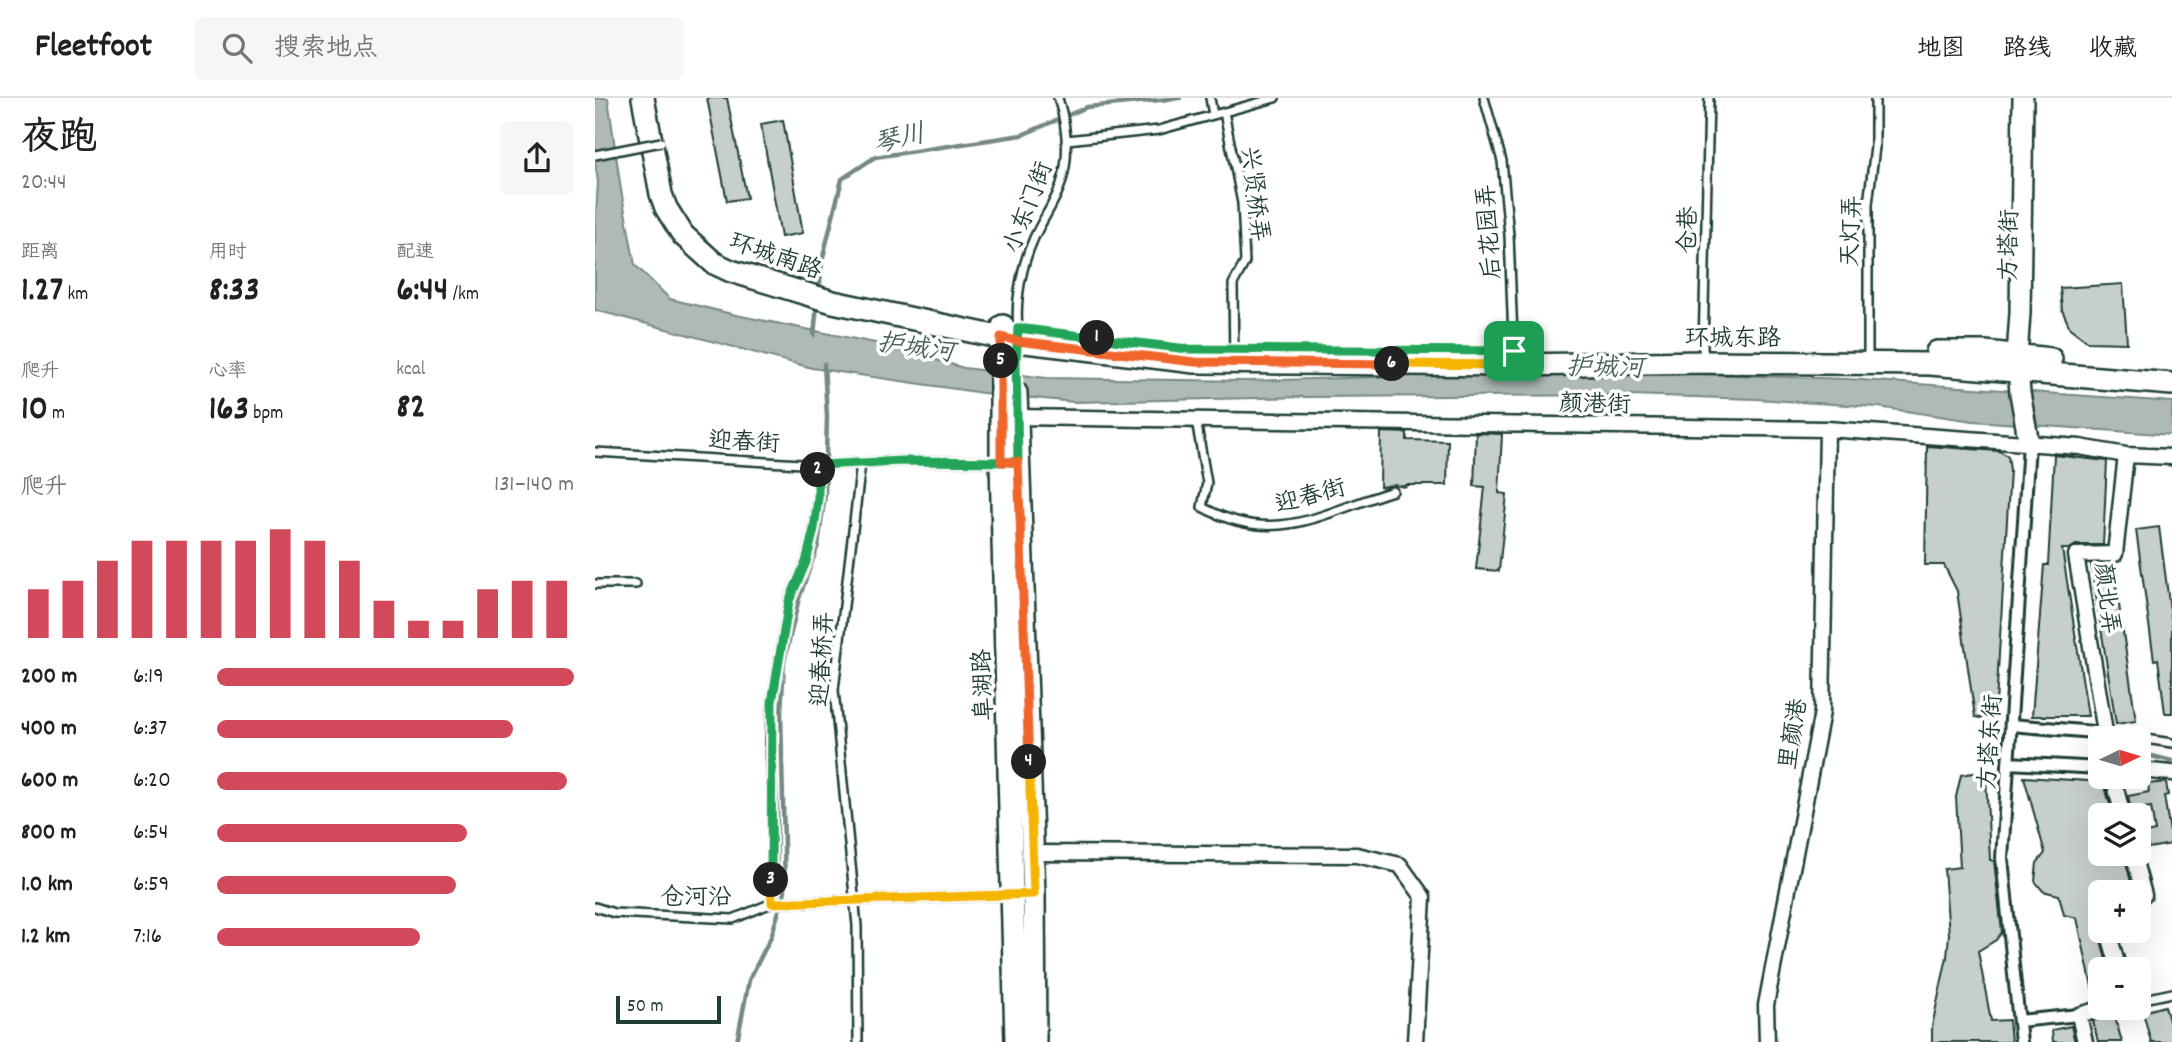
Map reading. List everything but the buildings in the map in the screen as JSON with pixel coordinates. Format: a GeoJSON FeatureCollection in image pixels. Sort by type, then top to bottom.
{"type":"FeatureCollection","features":[{"type":"Feature","properties":{"kind":"main road","name":"环城南路"},"geometry":{"type":"LineString","coordinates":[[643,98],[679,206],[704,244],[714,253],[802,288],[1010,338]]}},
{"type":"Feature","properties":{"kind":"main road","name":"环城南路"},"geometry":{"type":"LineString","coordinates":[[652,98],[657,143]]}},
{"type":"Feature","properties":{"kind":"main road","name":"环城东路"},"geometry":{"type":"LineString","coordinates":[[1010,338],[1195,362],[1234,356],[1705,356],[1868,358],[1930,364],[2024,364],[2172,370]]}},
{"type":"Feature","properties":{"kind":"main road","name":"阜湖路"},"geometry":{"type":"LineString","coordinates":[[1010,338],[1009,462],[1024,894],[1035,1042]]}},
{"type":"Feature","properties":{"kind":"main road","name":"环城东路"},"geometry":{"type":"LineString","coordinates":[[2024,364],[2172,384]]}},
{"type":"Feature","properties":{"kind":"main road","name":"阜湖路"},"geometry":{"type":"LineString","coordinates":[[1009,462],[1033,853],[1024,894],[1016,1042]]}},
{"type":"Feature","properties":{"kind":"street","name":"方塔街"},"geometry":{"type":"LineString","coordinates":[[2023,98],[2020,313],[2029,444]]}},
{"type":"Feature","properties":{"kind":"street","name":"方塔街"},"geometry":{"type":"LineString","coordinates":[[2024,364],[2033,98]]}},
{"type":"Feature","properties":{"kind":"street","name":"颜港街"},"geometry":{"type":"LineString","coordinates":[[1011,407],[1196,420],[1828,429],[2080,447],[2126,456],[2172,457]]}},
{"type":"Feature","properties":{"kind":"street","name":"里颜港"},"geometry":{"type":"LineString","coordinates":[[1767,1042],[1766,1004],[1822,712],[1828,429]]}},
{"type":"Feature","properties":{"kind":"street","name":"方塔东街"},"geometry":{"type":"LineString","coordinates":[[2021,1042],[2002,858],[2029,444]]}},
{"type":"Feature","properties":{"kind":"street","name":"颜北弄"},"geometry":{"type":"LineString","coordinates":[[2103,726],[2076,555],[2115,554],[2126,456]]}},
{"type":"Feature","properties":{"kind":"street"},"geometry":{"type":"LineString","coordinates":[[2011,725],[2088,734]]}},
{"type":"Feature","properties":{"kind":"street"},"geometry":{"type":"LineString","coordinates":[[2008,763],[2088,767]]}},
{"type":"Feature","properties":{"kind":"street"},"geometry":{"type":"LineString","coordinates":[[2151,771],[2172,773]]}},
{"type":"Feature","properties":{"kind":"street"},"geometry":{"type":"LineString","coordinates":[[1033,853],[1357,855],[1400,864],[1423,897],[1415,1042]]}},
{"type":"Feature","properties":{"kind":"street"},"geometry":{"type":"LineString","coordinates":[[2019,1021],[2088,1012]]}},
{"type":"Feature","properties":{"kind":"street"},"geometry":{"type":"LineString","coordinates":[[2079,1014],[2085,1042]]}},
{"type":"Feature","properties":{"kind":"lane"},"geometry":{"type":"LineString","coordinates":[[1210,98],[1213,115]]}},
{"type":"Feature","properties":{"kind":"lane"},"geometry":{"type":"LineString","coordinates":[[1059,101],[1067,140],[1159,130],[1275,98]]}},
{"type":"Feature","properties":{"kind":"lane","name":"后花园弄"},"geometry":{"type":"LineString","coordinates":[[1484,98],[1502,161],[1509,236],[1514,358]]}},
{"type":"Feature","properties":{"kind":"lane","name":"仓巷"},"geometry":{"type":"LineString","coordinates":[[1705,356],[1709,98]]}},
{"type":"Feature","properties":{"kind":"lane","name":"天灯弄"},"geometry":{"type":"LineString","coordinates":[[1868,358],[1868,204],[1875,147],[1875,98]]}},
{"type":"Feature","properties":{"kind":"lane","name":"兴贤桥弄"},"geometry":{"type":"LineString","coordinates":[[1224,112],[1242,203],[1245,262],[1233,284],[1234,356]]}},
{"type":"Feature","properties":{"kind":"lane","name":"小东门街"},"geometry":{"type":"LineString","coordinates":[[1010,338],[1028,251],[1060,187],[1066,162],[1067,140]]}},
{"type":"Feature","properties":{"kind":"lane"},"geometry":{"type":"LineString","coordinates":[[595,155],[657,143]]}},
{"type":"Feature","properties":{"kind":"lane","name":"迎春街"},"geometry":{"type":"LineString","coordinates":[[1196,420],[1207,483],[1202,507],[1222,518],[1264,527],[1293,524],[1393,491]]}},
{"type":"Feature","properties":{"kind":"lane","name":"迎春街"},"geometry":{"type":"LineString","coordinates":[[595,452],[818,465],[1009,462]]}},
{"type":"Feature","properties":{"kind":"lane","name":"迎春桥弄"},"geometry":{"type":"LineString","coordinates":[[858,1042],[855,900],[834,690],[861,463]]}},
{"type":"Feature","properties":{"kind":"lane"},"geometry":{"type":"LineString","coordinates":[[818,465],[814,529],[806,562],[789,601],[772,702],[772,903],[1024,894]]}},
{"type":"Feature","properties":{"kind":"lane"},"geometry":{"type":"LineString","coordinates":[[595,584],[636,584]]}},
{"type":"Feature","properties":{"kind":"lane"},"geometry":{"type":"LineString","coordinates":[[2151,741],[2172,743]]}},
{"type":"Feature","properties":{"kind":"lane","name":"仓河沿"},"geometry":{"type":"LineString","coordinates":[[595,907],[614,913],[733,919],[772,903]]}},
{"type":"Feature","properties":{"kind":"lane"},"geometry":{"type":"LineString","coordinates":[[2151,997],[2172,993]]}},
{"type":"Feature","properties":{"kind":"shaded area"},"geometry":{"type":"Polygon","coordinates":[[[595,98],[608,98],[635,265],[670,299],[880,344],[964,368],[1047,378],[1247,381],[1646,372],[1847,379],[2172,402],[2172,435],[1973,421],[1878,407],[1756,399],[1629,395],[1074,402],[983,393],[812,368],[595,310],[598,182],[595,163],[595,98]]]}},
{"type":"Feature","properties":{"kind":"waterway","name":"琴川"},"geometry":{"type":"LineString","coordinates":[[819,293],[822,261],[842,179],[875,157],[1022,135],[1087,107],[1180,98]]}},
{"type":"Feature","properties":{"kind":"waterway","name":"琴川"},"geometry":{"type":"LineString","coordinates":[[814,335],[817,305]]}},
{"type":"Feature","properties":{"kind":"waterway"},"geometry":{"type":"LineString","coordinates":[[737,1042],[749,980],[771,937],[785,891],[781,713],[784,662],[799,598],[818,545],[825,494],[827,416],[824,364]]}},
{"type":"Feature","properties":{"kind":"waterway"},"geometry":{"type":"LineString","coordinates":[[2151,756],[2172,761]]}},
{"type":"Feature","properties":{"kind":"route"},"geometry":{"type":"LineString","coordinates":[[1514,351],[1188,349],[1018,328],[1017,341],[1016,362],[1018,462],[903,461],[818,465],[814,529],[806,562],[789,601],[772,702],[772,903],[1034,894],[1018,462],[1001,462],[1002,362],[1001,337],[1017,341],[1195,362],[1514,365],[1514,351]]}},
{"type":"Feature","properties":{"kind":"water label","name":"护城河"},"geometry":{"type":"Point","coordinates":[916,346]}},
{"type":"Feature","properties":{"kind":"water label","name":"护城河"},"geometry":{"type":"Point","coordinates":[1605,366]}}]}
